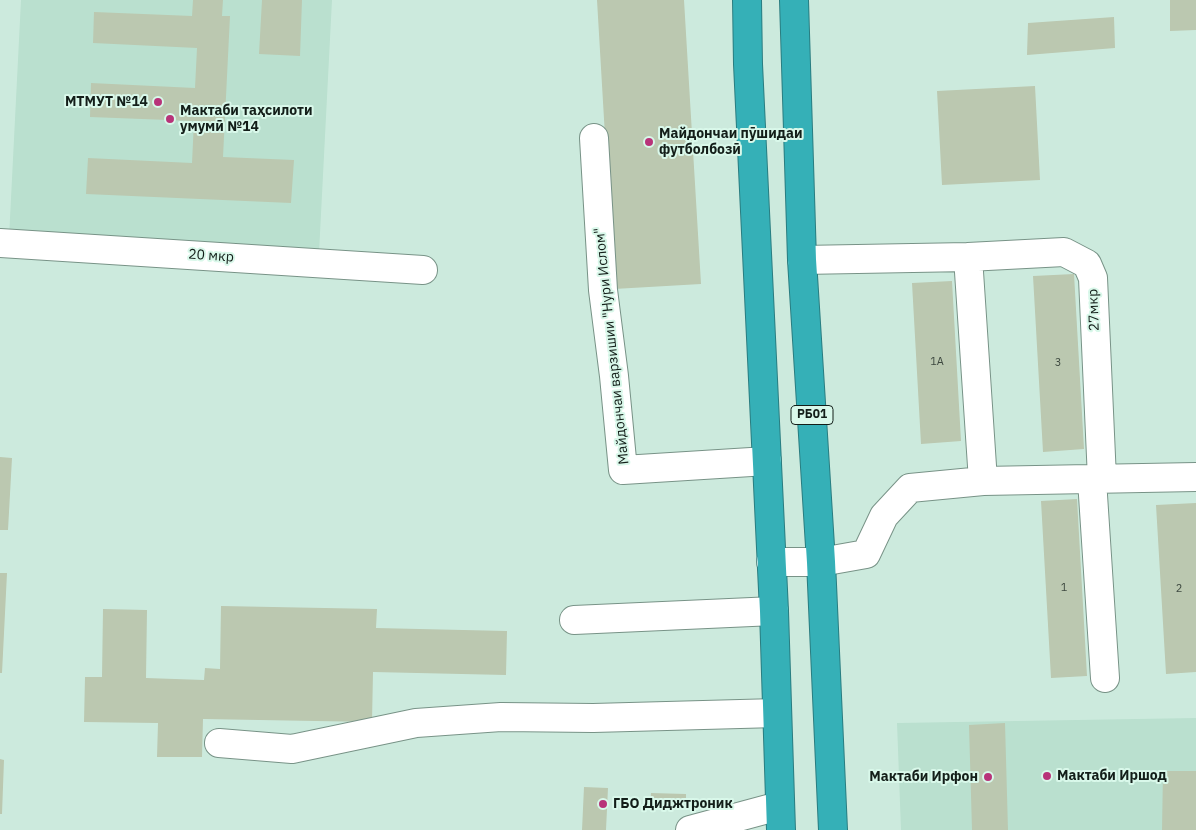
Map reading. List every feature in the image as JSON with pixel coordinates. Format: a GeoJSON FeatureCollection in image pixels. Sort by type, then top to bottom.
{"type":"FeatureCollection","features":[{"type":"Feature","properties":{"kind":"highway"},"geometry":{"type":"LineString","coordinates":[[747,0],[748,64],[768,460],[780,818]]}},
{"type":"Feature","properties":{"kind":"highway","name":"РБ01"},"geometry":{"type":"LineString","coordinates":[[794,0],[802,260],[821,562],[833,830]]}},
{"type":"Feature","properties":{"kind":"street","name":"Майдончаи варзишии \"Нури Ислом\""},"geometry":{"type":"LineString","coordinates":[[594,138],[603,290],[623,470],[768,460]]}},
{"type":"Feature","properties":{"kind":"street","name":"20 мкр"},"geometry":{"type":"LineString","coordinates":[[0,243],[423,270]]}},
{"type":"Feature","properties":{"kind":"street","name":"27мкр"},"geometry":{"type":"LineString","coordinates":[[802,260],[968,257],[1064,252],[1087,264],[1093,278],[1097,480],[1105,678]]}},
{"type":"Feature","properties":{"kind":"street"},"geometry":{"type":"LineString","coordinates":[[968,257],[982,481]]}},
{"type":"Feature","properties":{"kind":"street"},"geometry":{"type":"LineString","coordinates":[[771,562],[821,562],[866,554],[884,516],[910,488],[982,481],[1196,477]]}},
{"type":"Feature","properties":{"kind":"street"},"geometry":{"type":"LineString","coordinates":[[574,620],[774,611]]}},
{"type":"Feature","properties":{"kind":"street"},"geometry":{"type":"LineString","coordinates":[[219,743],[292,749],[416,723],[501,717],[593,718],[777,713]]}},
{"type":"Feature","properties":{"kind":"street"},"geometry":{"type":"LineString","coordinates":[[690,830],[780,818]]}},
{"type":"Feature","properties":{"kind":"shaded area","name":"Мактаби таҳсилоти умумӣ №14"},"geometry":{"type":"Polygon","coordinates":[[[21,0],[332,0],[319,253],[9,238],[21,0]]]}},
{"type":"Feature","properties":{"kind":"shaded area","name":"Мактаби Иршод"},"geometry":{"type":"Polygon","coordinates":[[[1196,718],[1196,830],[901,830],[897,723],[1196,718]]]}},
{"type":"Feature","properties":{"kind":"building","name":"МТМУТ №14"},"geometry":{"type":"Polygon","coordinates":[[[193,0],[223,0],[222,16],[230,16],[223,157],[294,160],[291,203],[86,194],[88,158],[192,163],[194,121],[90,117],[91,83],[195,88],[197,48],[93,43],[94,12],[192,16],[193,0]]]}},
{"type":"Feature","properties":{"kind":"building"},"geometry":{"type":"Polygon","coordinates":[[[262,0],[302,0],[300,56],[259,54],[262,0]]]}},
{"type":"Feature","properties":{"kind":"building","name":"Майдончаи пӯшидаи футболбозӣ"},"geometry":{"type":"Polygon","coordinates":[[[597,0],[684,0],[701,284],[614,289],[597,0]]]}},
{"type":"Feature","properties":{"kind":"building"},"geometry":{"type":"Polygon","coordinates":[[[1170,0],[1196,0],[1196,30],[1170,31],[1170,0]]]}},
{"type":"Feature","properties":{"kind":"building"},"geometry":{"type":"Polygon","coordinates":[[[1114,17],[1115,48],[1027,55],[1028,23],[1114,17]]]}},
{"type":"Feature","properties":{"kind":"building"},"geometry":{"type":"Polygon","coordinates":[[[1035,86],[1040,180],[942,185],[937,91],[1035,86]]]}},
{"type":"Feature","properties":{"kind":"building"},"geometry":{"type":"Polygon","coordinates":[[[1074,274],[1084,449],[1043,452],[1033,276],[1074,274]]]}},
{"type":"Feature","properties":{"kind":"building"},"geometry":{"type":"Polygon","coordinates":[[[952,281],[961,441],[921,444],[912,283],[952,281]]]}},
{"type":"Feature","properties":{"kind":"building"},"geometry":{"type":"Polygon","coordinates":[[[0,457],[12,458],[8,530],[0,530],[0,457]]]}},
{"type":"Feature","properties":{"kind":"building"},"geometry":{"type":"Polygon","coordinates":[[[1077,499],[1087,676],[1051,678],[1041,501],[1077,499]]]}},
{"type":"Feature","properties":{"kind":"building"},"geometry":{"type":"Polygon","coordinates":[[[1196,503],[1196,672],[1166,674],[1156,505],[1196,503]]]}},
{"type":"Feature","properties":{"kind":"building"},"geometry":{"type":"Polygon","coordinates":[[[0,573],[7,573],[2,673],[0,673],[0,573]]]}},
{"type":"Feature","properties":{"kind":"building"},"geometry":{"type":"Polygon","coordinates":[[[221,606],[377,609],[376,628],[507,631],[506,675],[373,672],[372,722],[203,719],[202,757],[157,757],[158,723],[84,722],[85,677],[102,677],[103,609],[147,610],[146,678],[204,680],[205,668],[220,669],[221,606]]]}},
{"type":"Feature","properties":{"kind":"building","name":"Мактаби Ирфон"},"geometry":{"type":"Polygon","coordinates":[[[1005,723],[1008,830],[972,830],[969,725],[1005,723]]]}},
{"type":"Feature","properties":{"kind":"building"},"geometry":{"type":"Polygon","coordinates":[[[0,759],[4,760],[2,814],[0,814],[0,759]]]}},
{"type":"Feature","properties":{"kind":"building"},"geometry":{"type":"Polygon","coordinates":[[[1163,771],[1196,771],[1196,830],[1162,830],[1163,771]]]}},
{"type":"Feature","properties":{"kind":"building"},"geometry":{"type":"Polygon","coordinates":[[[584,787],[608,788],[606,830],[582,830],[584,787]]]}},
{"type":"Feature","properties":{"kind":"building"},"geometry":{"type":"Polygon","coordinates":[[[651,793],[686,794],[686,809],[650,807],[651,793]]]}},
{"type":"Feature","properties":{"kind":"place","name":"МТМУТ №14"},"geometry":{"type":"Point","coordinates":[158,102]}},
{"type":"Feature","properties":{"kind":"place","name":"Мактаби таҳсилоти умумӣ №14"},"geometry":{"type":"Point","coordinates":[170,119]}},
{"type":"Feature","properties":{"kind":"place","name":"Майдончаи пӯшидаи футболбозӣ"},"geometry":{"type":"Point","coordinates":[649,142]}},
{"type":"Feature","properties":{"kind":"place","name":"Мактаби Иршод"},"geometry":{"type":"Point","coordinates":[1047,776]}},
{"type":"Feature","properties":{"kind":"place","name":"Мактаби Ирфон"},"geometry":{"type":"Point","coordinates":[988,777]}},
{"type":"Feature","properties":{"kind":"place","name":"ГБО Диджтроник"},"geometry":{"type":"Point","coordinates":[603,804]}}]}
